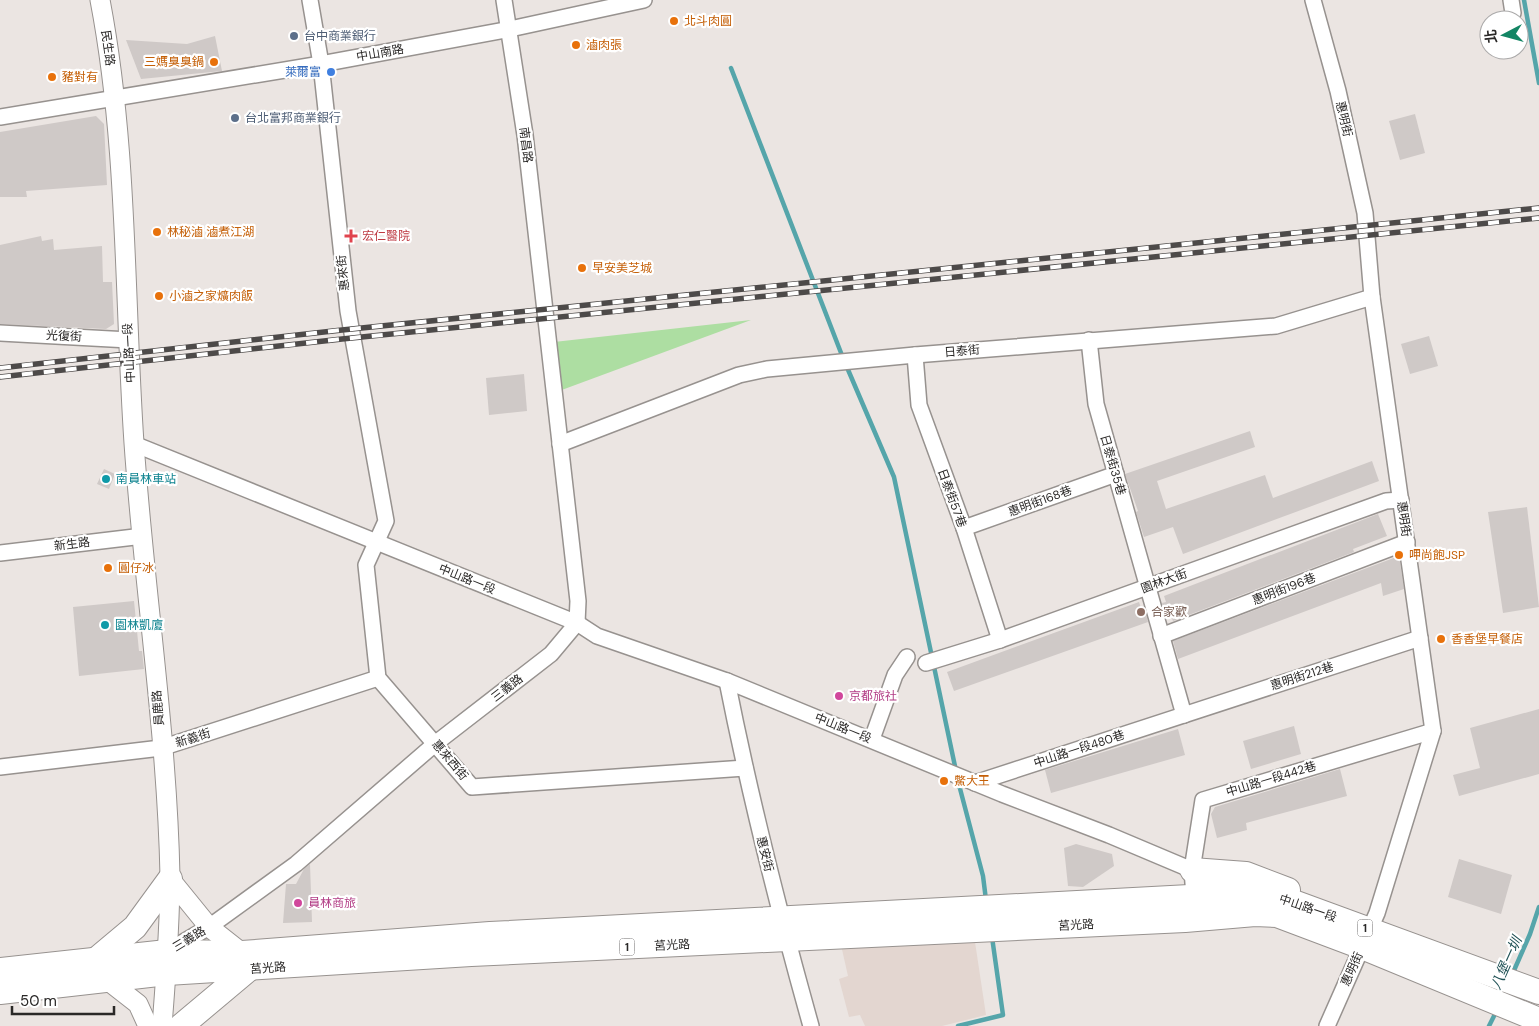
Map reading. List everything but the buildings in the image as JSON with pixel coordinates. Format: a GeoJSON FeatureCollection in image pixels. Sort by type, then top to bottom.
{"type":"FeatureCollection","features":[{"type":"Feature","properties":{"kind":"main road"},"geometry":{"type":"LineString","coordinates":[[1192,870],[1246,874],[1300,894],[1320,912]]}},
{"type":"Feature","properties":{"kind":"main road"},"geometry":{"type":"LineString","coordinates":[[102,969],[170,879]]}},
{"type":"Feature","properties":{"kind":"main road","name":"中山路一段"},"geometry":{"type":"LineString","coordinates":[[1227,895],[1277,896],[1320,912],[1366,938],[1539,1020]]}},
{"type":"Feature","properties":{"kind":"main road","name":"莒光路"},"geometry":{"type":"LineString","coordinates":[[0,970],[102,969],[167,963],[492,953],[1035,906],[1227,895]]}},
{"type":"Feature","properties":{"kind":"main road","name":"中山路一段"},"geometry":{"type":"LineString","coordinates":[[1255,914],[1277,915],[1366,938],[1500,976],[1532,989]]}},
{"type":"Feature","properties":{"kind":"main road","name":"莒光路"},"geometry":{"type":"LineString","coordinates":[[783,929],[1185,920],[1255,914]]}},
{"type":"Feature","properties":{"kind":"main road"},"geometry":{"type":"LineString","coordinates":[[181,1026],[245,961]]}},
{"type":"Feature","properties":{"kind":"main road","name":"莒光路"},"geometry":{"type":"LineString","coordinates":[[0,992],[102,969]]}},
{"type":"Feature","properties":{"kind":"street","name":"民生路"},"geometry":{"type":"LineString","coordinates":[[100,0],[115,96]]}},
{"type":"Feature","properties":{"kind":"street","name":"惠來街"},"geometry":{"type":"LineString","coordinates":[[310,0],[320,64],[348,311],[386,521],[376,542]]}},
{"type":"Feature","properties":{"kind":"street","name":"南昌路"},"geometry":{"type":"LineString","coordinates":[[504,0],[525,135],[560,444]]}},
{"type":"Feature","properties":{"kind":"street","name":"中山南路"},"geometry":{"type":"LineString","coordinates":[[115,96],[320,64],[510,29],[644,0]]}},
{"type":"Feature","properties":{"kind":"street","name":"惠明街"},"geometry":{"type":"LineString","coordinates":[[1313,0],[1358,178],[1365,213],[1372,297],[1432,731],[1377,913],[1327,1026]]}},
{"type":"Feature","properties":{"kind":"street"},"geometry":{"type":"LineString","coordinates":[[0,117],[115,96]]}},
{"type":"Feature","properties":{"kind":"street","name":"中山路一段"},"geometry":{"type":"LineString","coordinates":[[115,96],[134,444],[577,623],[597,636],[728,681],[1192,870],[1255,914]]}},
{"type":"Feature","properties":{"kind":"street","name":"日泰街"},"geometry":{"type":"LineString","coordinates":[[560,444],[739,376],[767,369],[915,354],[1276,326],[1372,297]]}},
{"type":"Feature","properties":{"kind":"street","name":"光復街"},"geometry":{"type":"LineString","coordinates":[[0,333],[129,340]]}},
{"type":"Feature","properties":{"kind":"street","name":"日泰街35巷"},"geometry":{"type":"LineString","coordinates":[[1089,340],[1096,404],[1184,715]]}},
{"type":"Feature","properties":{"kind":"street","name":"日泰街57巷"},"geometry":{"type":"LineString","coordinates":[[915,354],[919,405],[964,528],[1000,640]]}},
{"type":"Feature","properties":{"kind":"street","name":"員鹿路"},"geometry":{"type":"LineString","coordinates":[[134,444],[167,798],[170,879],[167,963],[162,1026]]}},
{"type":"Feature","properties":{"kind":"street"},"geometry":{"type":"LineString","coordinates":[[560,444],[578,601],[577,623]]}},
{"type":"Feature","properties":{"kind":"street","name":"惠明街168巷"},"geometry":{"type":"LineString","coordinates":[[964,528],[1116,474]]}},
{"type":"Feature","properties":{"kind":"street","name":"園林大街"},"geometry":{"type":"LineString","coordinates":[[926,662],[1000,640],[1386,501],[1401,500]]}},
{"type":"Feature","properties":{"kind":"street","name":"新生路"},"geometry":{"type":"LineString","coordinates":[[0,553],[143,536]]}},
{"type":"Feature","properties":{"kind":"street"},"geometry":{"type":"LineString","coordinates":[[376,542],[366,565],[378,678]]}},
{"type":"Feature","properties":{"kind":"street","name":"惠明街196巷"},"geometry":{"type":"LineString","coordinates":[[1161,636],[1407,542]]}},
{"type":"Feature","properties":{"kind":"street","name":"三義路"},"geometry":{"type":"LineString","coordinates":[[167,963],[209,927],[296,864],[436,743],[552,654],[577,623]]}},
{"type":"Feature","properties":{"kind":"street","name":"惠明街212巷"},"geometry":{"type":"LineString","coordinates":[[1184,715],[1420,638]]}},
{"type":"Feature","properties":{"kind":"street"},"geometry":{"type":"LineString","coordinates":[[872,739],[894,675],[907,657]]}},
{"type":"Feature","properties":{"kind":"street","name":"新義街"},"geometry":{"type":"LineString","coordinates":[[0,767],[161,748],[378,678]]}},
{"type":"Feature","properties":{"kind":"street","name":"惠來西街"},"geometry":{"type":"LineString","coordinates":[[378,678],[472,787],[744,768]]}},
{"type":"Feature","properties":{"kind":"street","name":"惠安街"},"geometry":{"type":"LineString","coordinates":[[728,681],[744,768],[783,929],[811,1026]]}},
{"type":"Feature","properties":{"kind":"street","name":"中山路一段480巷"},"geometry":{"type":"LineString","coordinates":[[975,783],[1184,715]]}},
{"type":"Feature","properties":{"kind":"street","name":"中山路一段442巷"},"geometry":{"type":"LineString","coordinates":[[1194,896],[1192,870],[1203,800],[1432,731]]}},
{"type":"Feature","properties":{"kind":"street"},"geometry":{"type":"LineString","coordinates":[[170,879],[209,927],[245,961]]}},
{"type":"Feature","properties":{"kind":"street","name":"員鹿路"},"geometry":{"type":"LineString","coordinates":[[149,1026],[167,963]]}},
{"type":"Feature","properties":{"kind":"street"},"geometry":{"type":"LineString","coordinates":[[102,969],[138,1004],[149,1026]]}},
{"type":"Feature","properties":{"kind":"shaded area"},"geometry":{"type":"Polygon","coordinates":[[[975,942],[986,1015],[942,1026],[865,1026],[860,1015],[849,1017],[839,979],[848,976],[841,945],[975,942]]]}},
{"type":"Feature","properties":{"kind":"green space"},"geometry":{"type":"Polygon","coordinates":[[[751,320],[559,391],[554,342],[751,320]]]}},
{"type":"Feature","properties":{"kind":"waterway","name":"八堡一圳"},"geometry":{"type":"LineString","coordinates":[[1524,0],[1539,83]]}},
{"type":"Feature","properties":{"kind":"waterway"},"geometry":{"type":"LineString","coordinates":[[731,68],[843,358]]}},
{"type":"Feature","properties":{"kind":"waterway"},"geometry":{"type":"LineString","coordinates":[[846,365],[894,477],[956,771]]}},
{"type":"Feature","properties":{"kind":"waterway"},"geometry":{"type":"LineString","coordinates":[[958,781],[983,876],[986,900]]}},
{"type":"Feature","properties":{"kind":"waterway","name":"八堡一圳"},"geometry":{"type":"LineString","coordinates":[[1512,975],[1530,934],[1539,907]]}},
{"type":"Feature","properties":{"kind":"waterway"},"geometry":{"type":"LineString","coordinates":[[958,1026],[1003,1015],[992,937]]}},
{"type":"Feature","properties":{"kind":"waterway","name":"八堡一圳"},"geometry":{"type":"LineString","coordinates":[[1489,1026],[1497,1010]]}},
{"type":"Feature","properties":{"kind":"railway"},"geometry":{"type":"LineString","coordinates":[[0,368],[342,330],[1539,208]]}},
{"type":"Feature","properties":{"kind":"railway"},"geometry":{"type":"LineString","coordinates":[[0,377],[342,339],[1539,218]]}},
{"type":"Feature","properties":{"kind":"place","name":"北斗肉圓"},"geometry":{"type":"Point","coordinates":[674,21]}},
{"type":"Feature","properties":{"kind":"place","name":"台中商業銀行"},"geometry":{"type":"Point","coordinates":[294,36]}},
{"type":"Feature","properties":{"kind":"place","name":"滷肉張"},"geometry":{"type":"Point","coordinates":[576,45]}},
{"type":"Feature","properties":{"kind":"place","name":"三媽臭臭鍋"},"geometry":{"type":"Point","coordinates":[214,62]}},
{"type":"Feature","properties":{"kind":"place","name":"萊爾富"},"geometry":{"type":"Point","coordinates":[331,72]}},
{"type":"Feature","properties":{"kind":"place","name":"豬對有"},"geometry":{"type":"Point","coordinates":[52,77]}},
{"type":"Feature","properties":{"kind":"place","name":"台北富邦商業銀行"},"geometry":{"type":"Point","coordinates":[235,118]}},
{"type":"Feature","properties":{"kind":"place","name":"林秘滷 滷煮江湖"},"geometry":{"type":"Point","coordinates":[157,232]}},
{"type":"Feature","properties":{"kind":"place","name":"宏仁醫院"},"geometry":{"type":"Point","coordinates":[351,236]}},
{"type":"Feature","properties":{"kind":"place","name":"早安美芝城"},"geometry":{"type":"Point","coordinates":[582,268]}},
{"type":"Feature","properties":{"kind":"place","name":"小滷之家爌肉飯"},"geometry":{"type":"Point","coordinates":[159,296]}},
{"type":"Feature","properties":{"kind":"place","name":"南員林車站"},"geometry":{"type":"Point","coordinates":[106,479]}},
{"type":"Feature","properties":{"kind":"place","name":"呷尚飽JSP"},"geometry":{"type":"Point","coordinates":[1399,555]}},
{"type":"Feature","properties":{"kind":"place","name":"圓仔冰"},"geometry":{"type":"Point","coordinates":[108,568]}},
{"type":"Feature","properties":{"kind":"place","name":"合家歡"},"geometry":{"type":"Point","coordinates":[1141,612]}},
{"type":"Feature","properties":{"kind":"place","name":"園林凱廈"},"geometry":{"type":"Point","coordinates":[105,625]}},
{"type":"Feature","properties":{"kind":"place","name":"香香堡早餐店"},"geometry":{"type":"Point","coordinates":[1441,639]}},
{"type":"Feature","properties":{"kind":"place","name":"京都旅社"},"geometry":{"type":"Point","coordinates":[839,696]}},
{"type":"Feature","properties":{"kind":"place","name":"鱉大王"},"geometry":{"type":"Point","coordinates":[944,781]}},
{"type":"Feature","properties":{"kind":"place","name":"員林商旅"},"geometry":{"type":"Point","coordinates":[298,903]}}]}
